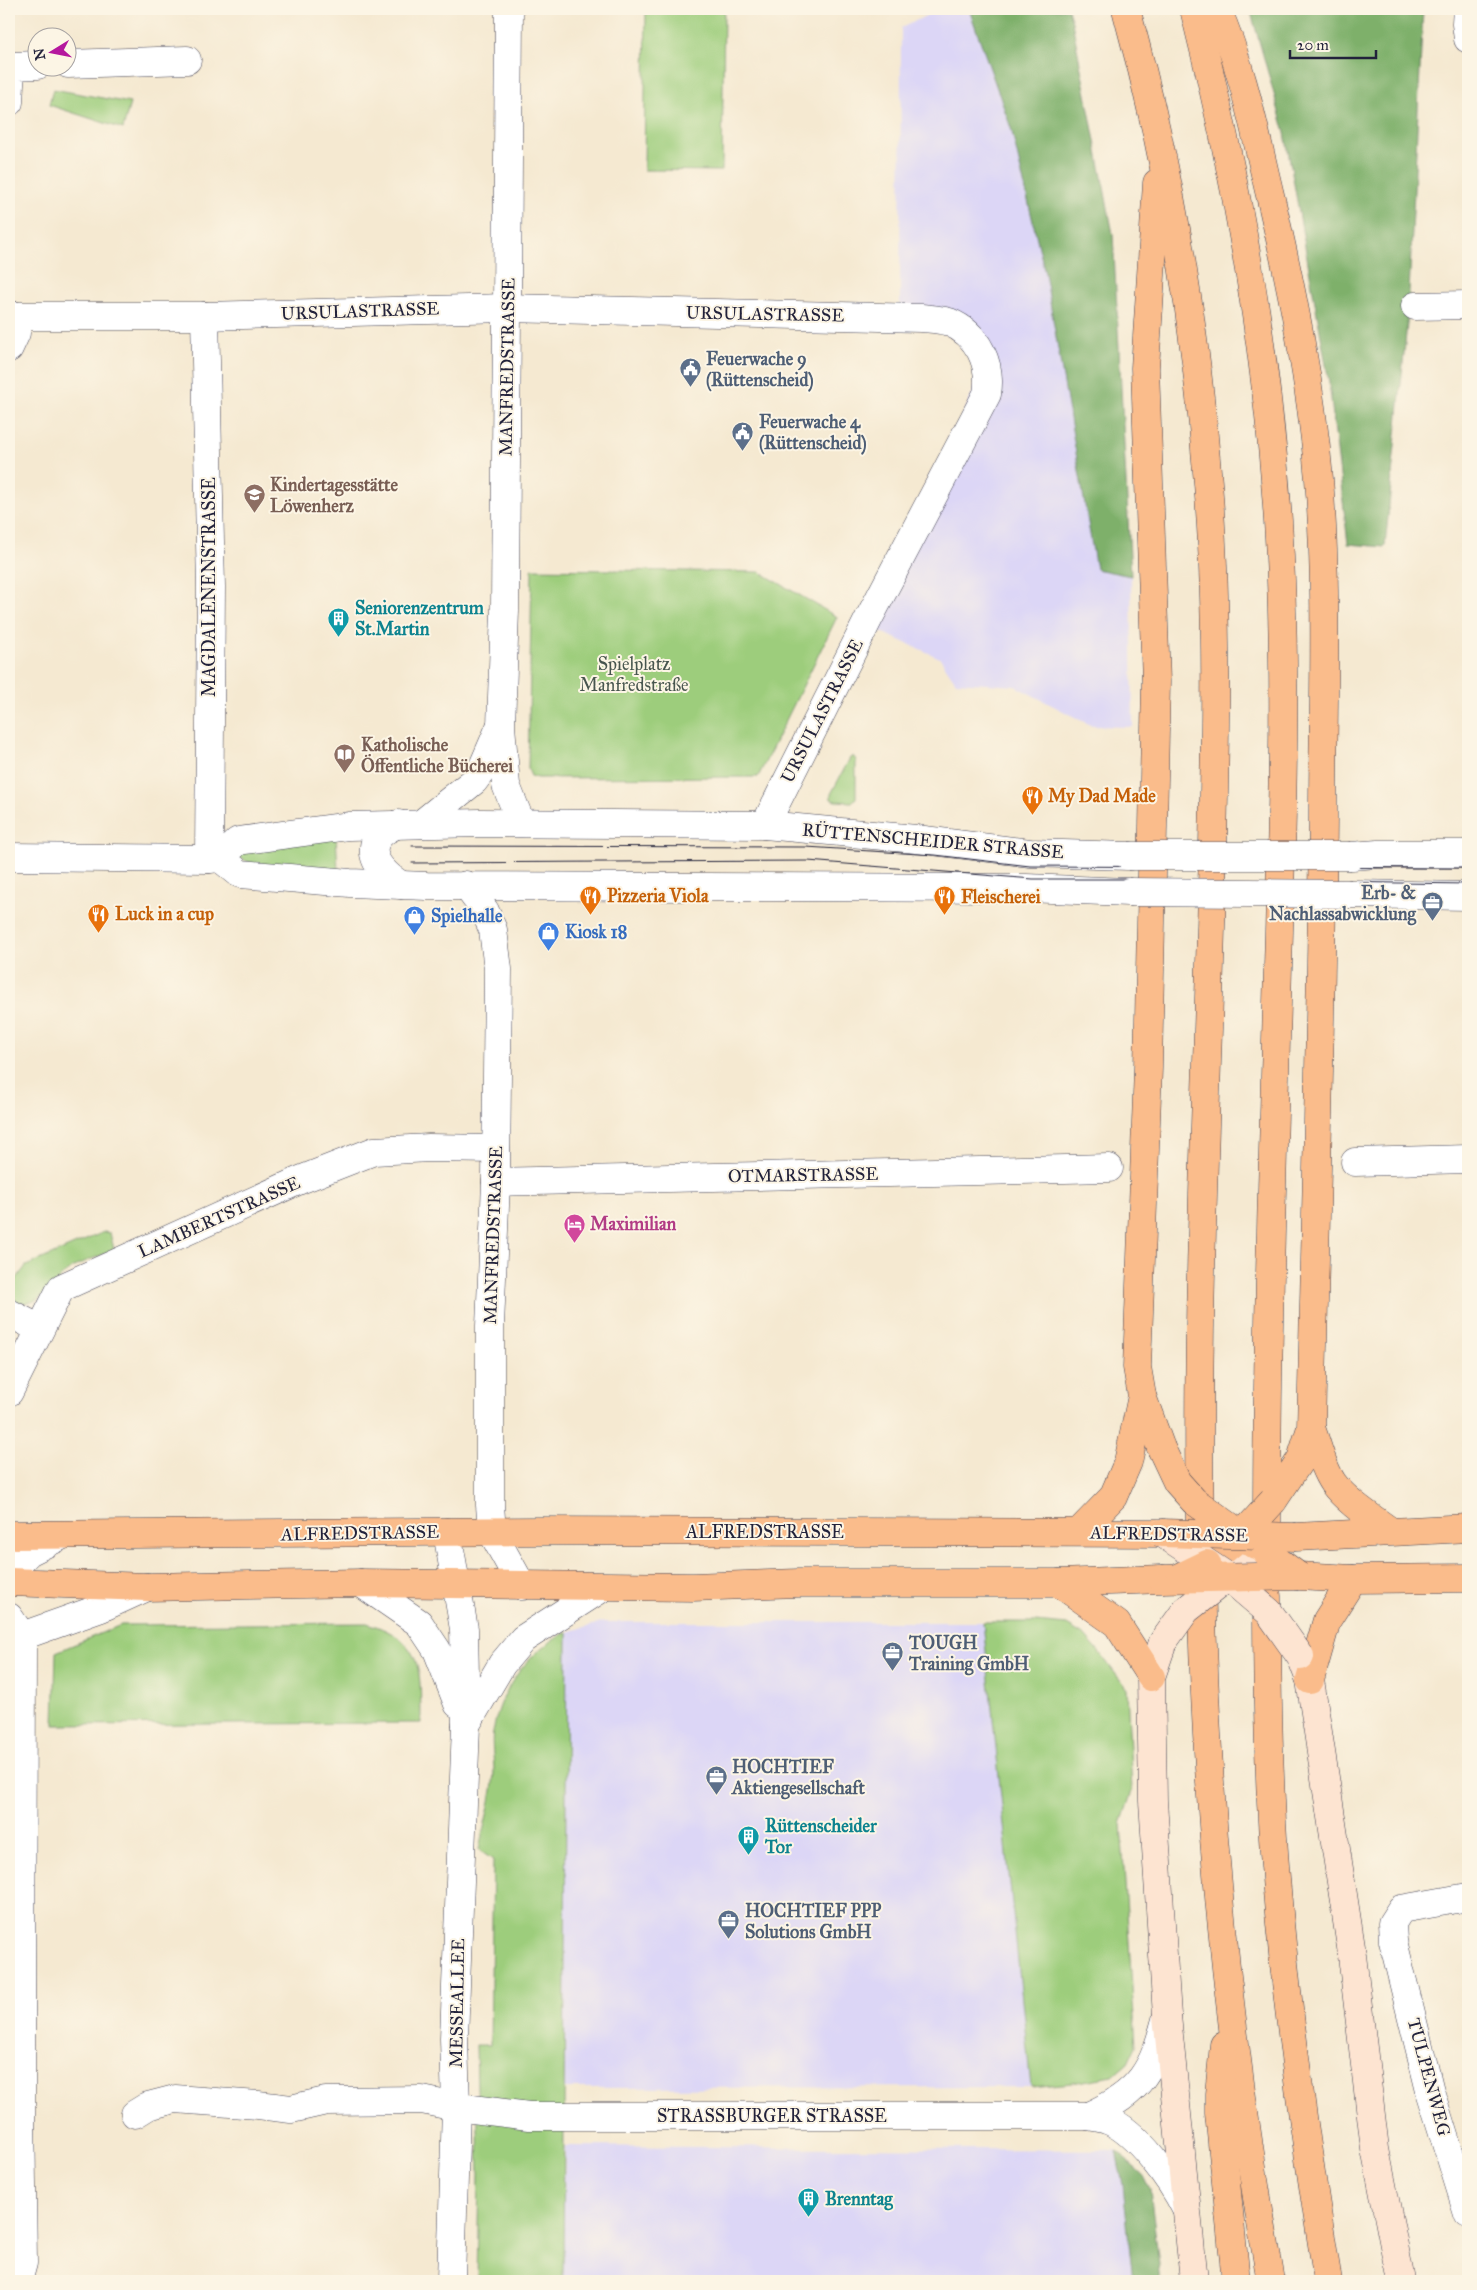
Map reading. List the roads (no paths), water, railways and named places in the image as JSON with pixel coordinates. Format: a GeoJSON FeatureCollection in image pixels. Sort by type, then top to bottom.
{"type":"FeatureCollection","features":[{"type":"Feature","properties":{"kind":"main road"},"geometry":{"type":"LineString","coordinates":[[1126,9],[1159,139],[1186,290],[1203,427],[1212,552],[1215,670],[1214,827],[1199,1459],[1203,1658],[1208,1782],[1229,2009],[1252,2172],[1271,2281]]}},
{"type":"Feature","properties":{"kind":"main road"},"geometry":{"type":"LineString","coordinates":[[1194,9],[1232,169],[1254,299],[1265,382],[1279,536],[1282,617],[1283,778],[1267,1447],[1267,1713],[1274,1840],[1284,1965],[1298,2086],[1328,2281]]}},
{"type":"Feature","properties":{"kind":"main road"},"geometry":{"type":"LineString","coordinates":[[1194,2281],[1166,2016],[1152,1801],[1151,1677],[1164,1642],[1186,1610],[1217,1571],[1242,1535],[1273,1501],[1294,1470],[1301,1459],[1311,1428],[1322,947],[1324,596],[1319,482],[1305,359],[1286,266],[1242,80],[1226,29],[1217,9]]}},
{"type":"Feature","properties":{"kind":"main road"},"geometry":{"type":"LineString","coordinates":[[1159,139],[1145,368],[1156,682],[1148,1068],[1137,1367],[1142,1396],[1161,1448],[1177,1482],[1194,1501],[1298,1576]]}},
{"type":"Feature","properties":{"kind":"main road"},"geometry":{"type":"LineString","coordinates":[[1079,1532],[1114,1496],[1128,1462],[1142,1396]]}},
{"type":"Feature","properties":{"kind":"main road"},"geometry":{"type":"LineString","coordinates":[[1311,1428],[1326,1471],[1333,1484],[1345,1496],[1390,1531]]}},
{"type":"Feature","properties":{"kind":"main road","name":"ALFREDSTRASSE"},"geometry":{"type":"LineString","coordinates":[[9,1535],[447,1532],[1079,1532],[1296,1537],[1468,1528]]}},
{"type":"Feature","properties":{"kind":"main road"},"geometry":{"type":"LineString","coordinates":[[1162,1533],[1217,1571],[1269,1612],[1305,1668],[1351,1947],[1375,2149],[1401,2281]]}},
{"type":"Feature","properties":{"kind":"main road"},"geometry":{"type":"LineString","coordinates":[[9,1582],[147,1587],[361,1583],[602,1588],[798,1583],[1059,1583],[1171,1578],[1217,1571],[1267,1553],[1296,1537]]}},
{"type":"Feature","properties":{"kind":"main road"},"geometry":{"type":"LineString","coordinates":[[1217,1571],[1353,1579],[1468,1578]]}},
{"type":"Feature","properties":{"kind":"main road"},"geometry":{"type":"LineString","coordinates":[[1305,1668],[1327,1620],[1353,1579]]}},
{"type":"Feature","properties":{"kind":"main road"},"geometry":{"type":"LineString","coordinates":[[1059,1583],[1117,1624],[1151,1677]]}},
{"type":"Feature","properties":{"kind":"main road"},"geometry":{"type":"LineString","coordinates":[[1229,2009],[1219,2094],[1236,2281]]}},
{"type":"Feature","properties":{"kind":"street","name":"MANFREDSTRASSE"},"geometry":{"type":"LineString","coordinates":[[509,9],[509,286],[506,308],[505,610],[501,726],[506,785],[522,824]]}},
{"type":"Feature","properties":{"kind":"street"},"geometry":{"type":"LineString","coordinates":[[1467,9],[1468,39]]}},
{"type":"Feature","properties":{"kind":"street"},"geometry":{"type":"LineString","coordinates":[[78,64],[187,60]]}},
{"type":"Feature","properties":{"kind":"street"},"geometry":{"type":"LineString","coordinates":[[9,102],[11,66],[28,65]]}},
{"type":"Feature","properties":{"kind":"street"},"geometry":{"type":"LineString","coordinates":[[1415,306],[1468,305]]}},
{"type":"Feature","properties":{"kind":"street","name":"URSULASTRASSE"},"geometry":{"type":"LineString","coordinates":[[12,316],[206,316],[506,308],[938,320],[948,322],[965,333],[984,357],[988,368],[989,382],[983,403],[869,618],[765,825]]}},
{"type":"Feature","properties":{"kind":"street"},"geometry":{"type":"LineString","coordinates":[[9,348],[16,333],[12,316]]}},
{"type":"Feature","properties":{"kind":"street","name":"MAGDALENENSTRASSE"},"geometry":{"type":"LineString","coordinates":[[206,316],[214,858]]}},
{"type":"Feature","properties":{"kind":"street","name":"MANFREDSTRASSE"},"geometry":{"type":"LineString","coordinates":[[410,824],[474,781],[480,773],[501,726]]}},
{"type":"Feature","properties":{"kind":"street"},"geometry":{"type":"LineString","coordinates":[[401,885],[380,870],[373,852],[374,844],[388,828],[410,824]]}},
{"type":"Feature","properties":{"kind":"street","name":"RÜTTENSCHEIDER STRASSE"},"geometry":{"type":"LineString","coordinates":[[1468,854],[1129,856],[1030,853],[916,839],[765,825],[410,824],[349,826],[238,841],[214,858],[240,874],[401,885],[1026,888],[1129,892],[1468,896]]}},
{"type":"Feature","properties":{"kind":"street"},"geometry":{"type":"LineString","coordinates":[[9,857],[214,858]]}},
{"type":"Feature","properties":{"kind":"street","name":"MANFREDSTRASSE"},"geometry":{"type":"LineString","coordinates":[[466,886],[485,911],[497,949],[496,1182],[490,1336],[490,1505],[492,1532],[522,1586]]}},
{"type":"Feature","properties":{"kind":"street","name":"LAMBERTSTRASSE"},"geometry":{"type":"LineString","coordinates":[[9,1392],[61,1288],[300,1180],[374,1150],[496,1149]]}},
{"type":"Feature","properties":{"kind":"street"},"geometry":{"type":"LineString","coordinates":[[1355,1162],[1468,1159]]}},
{"type":"Feature","properties":{"kind":"street","name":"OTMARSTRASSE"},"geometry":{"type":"LineString","coordinates":[[496,1182],[1109,1168]]}},
{"type":"Feature","properties":{"kind":"street"},"geometry":{"type":"LineString","coordinates":[[9,1313],[40,1329]]}},
{"type":"Feature","properties":{"kind":"street","name":"MESSEALLEE"},"geometry":{"type":"LineString","coordinates":[[447,1532],[464,1629],[466,1725],[454,2038],[456,2107],[451,2281]]}},
{"type":"Feature","properties":{"kind":"street","name":"ALFREDSTRASSE"},"geometry":{"type":"LineString","coordinates":[[9,1572],[29,1552],[60,1536]]}},
{"type":"Feature","properties":{"kind":"street","name":"MESSEALLEE"},"geometry":{"type":"LineString","coordinates":[[361,1583],[418,1623],[437,1650],[466,1725]]}},
{"type":"Feature","properties":{"kind":"street"},"geometry":{"type":"LineString","coordinates":[[18,2281],[22,2263],[15,2108],[15,1626],[101,1608],[147,1587]]}},
{"type":"Feature","properties":{"kind":"street","name":"MESSEALLEE"},"geometry":{"type":"LineString","coordinates":[[466,1725],[502,1664],[523,1639],[602,1588]]}},
{"type":"Feature","properties":{"kind":"street","name":"TULPENWEG"},"geometry":{"type":"LineString","coordinates":[[1468,1897],[1401,1910],[1392,1923],[1393,1941],[1430,2091],[1468,2213]]}},
{"type":"Feature","properties":{"kind":"street","name":"STRASSBURGER STRASSE"},"geometry":{"type":"LineString","coordinates":[[1088,2116],[1113,2105],[1131,2091],[1152,2061],[1166,2016]]}},
{"type":"Feature","properties":{"kind":"street","name":"STRASSBURGER STRASSE"},"geometry":{"type":"LineString","coordinates":[[135,2114],[148,2106],[175,2099],[258,2104],[291,2110],[326,2101],[422,2100],[456,2107],[529,2116],[1088,2116],[1108,2120],[1129,2135],[1166,2174],[1186,2209]]}},
{"type":"Feature","properties":{"kind":"tram line"},"geometry":{"type":"LineString","coordinates":[[412,846],[806,847],[935,855],[1030,866],[1468,868]]}},
{"type":"Feature","properties":{"kind":"tram line"},"geometry":{"type":"LineString","coordinates":[[412,863],[808,861],[1033,879],[1468,884]]}},
{"type":"Feature","properties":{"kind":"place","name":"Feuerwache 9 (Rüttenscheid)"},"geometry":{"type":"Point","coordinates":[690,388]}},
{"type":"Feature","properties":{"kind":"place","name":"Feuerwache 4 (Rüttenscheid)"},"geometry":{"type":"Point","coordinates":[743,451]}},
{"type":"Feature","properties":{"kind":"place","name":"Kindertagesstätte Löwenherz"},"geometry":{"type":"Point","coordinates":[254,514]}},
{"type":"Feature","properties":{"kind":"place","name":"Seniorenzentrum St.Martin"},"geometry":{"type":"Point","coordinates":[339,637]}},
{"type":"Feature","properties":{"kind":"place","name":"Katholische Öffentliche Bücherei"},"geometry":{"type":"Point","coordinates":[345,774]}},
{"type":"Feature","properties":{"kind":"place","name":"My Dad Made"},"geometry":{"type":"Point","coordinates":[1032,815]}},
{"type":"Feature","properties":{"kind":"place","name":"Pizzeria Viola"},"geometry":{"type":"Point","coordinates":[591,915]}},
{"type":"Feature","properties":{"kind":"place","name":"Fleischerei"},"geometry":{"type":"Point","coordinates":[945,916]}},
{"type":"Feature","properties":{"kind":"place","name":"Erb- & Nachlassabwicklung"},"geometry":{"type":"Point","coordinates":[1432,922]}},
{"type":"Feature","properties":{"kind":"place","name":"Luck in a cup"},"geometry":{"type":"Point","coordinates":[99,933]}},
{"type":"Feature","properties":{"kind":"place","name":"Spielhalle"},"geometry":{"type":"Point","coordinates":[415,935]}},
{"type":"Feature","properties":{"kind":"place","name":"Kiosk 18"},"geometry":{"type":"Point","coordinates":[549,951]}},
{"type":"Feature","properties":{"kind":"place","name":"Maximilian"},"geometry":{"type":"Point","coordinates":[574,1243]}},
{"type":"Feature","properties":{"kind":"place","name":"TOUGH Training GmbH"},"geometry":{"type":"Point","coordinates":[893,1672]}},
{"type":"Feature","properties":{"kind":"place","name":"HOCHTIEF Aktiengesellschaft"},"geometry":{"type":"Point","coordinates":[716,1796]}},
{"type":"Feature","properties":{"kind":"place","name":"Rüttenscheider Tor"},"geometry":{"type":"Point","coordinates":[749,1855]}},
{"type":"Feature","properties":{"kind":"place","name":"HOCHTIEF PPP Solutions GmbH"},"geometry":{"type":"Point","coordinates":[729,1940]}},
{"type":"Feature","properties":{"kind":"place","name":"Brenntag"},"geometry":{"type":"Point","coordinates":[809,2218]}},
{"type":"Feature","properties":{"kind":"park label","name":"Spielplatz Manfredstraße"},"geometry":{"type":"Point","coordinates":[634,674]}}]}
